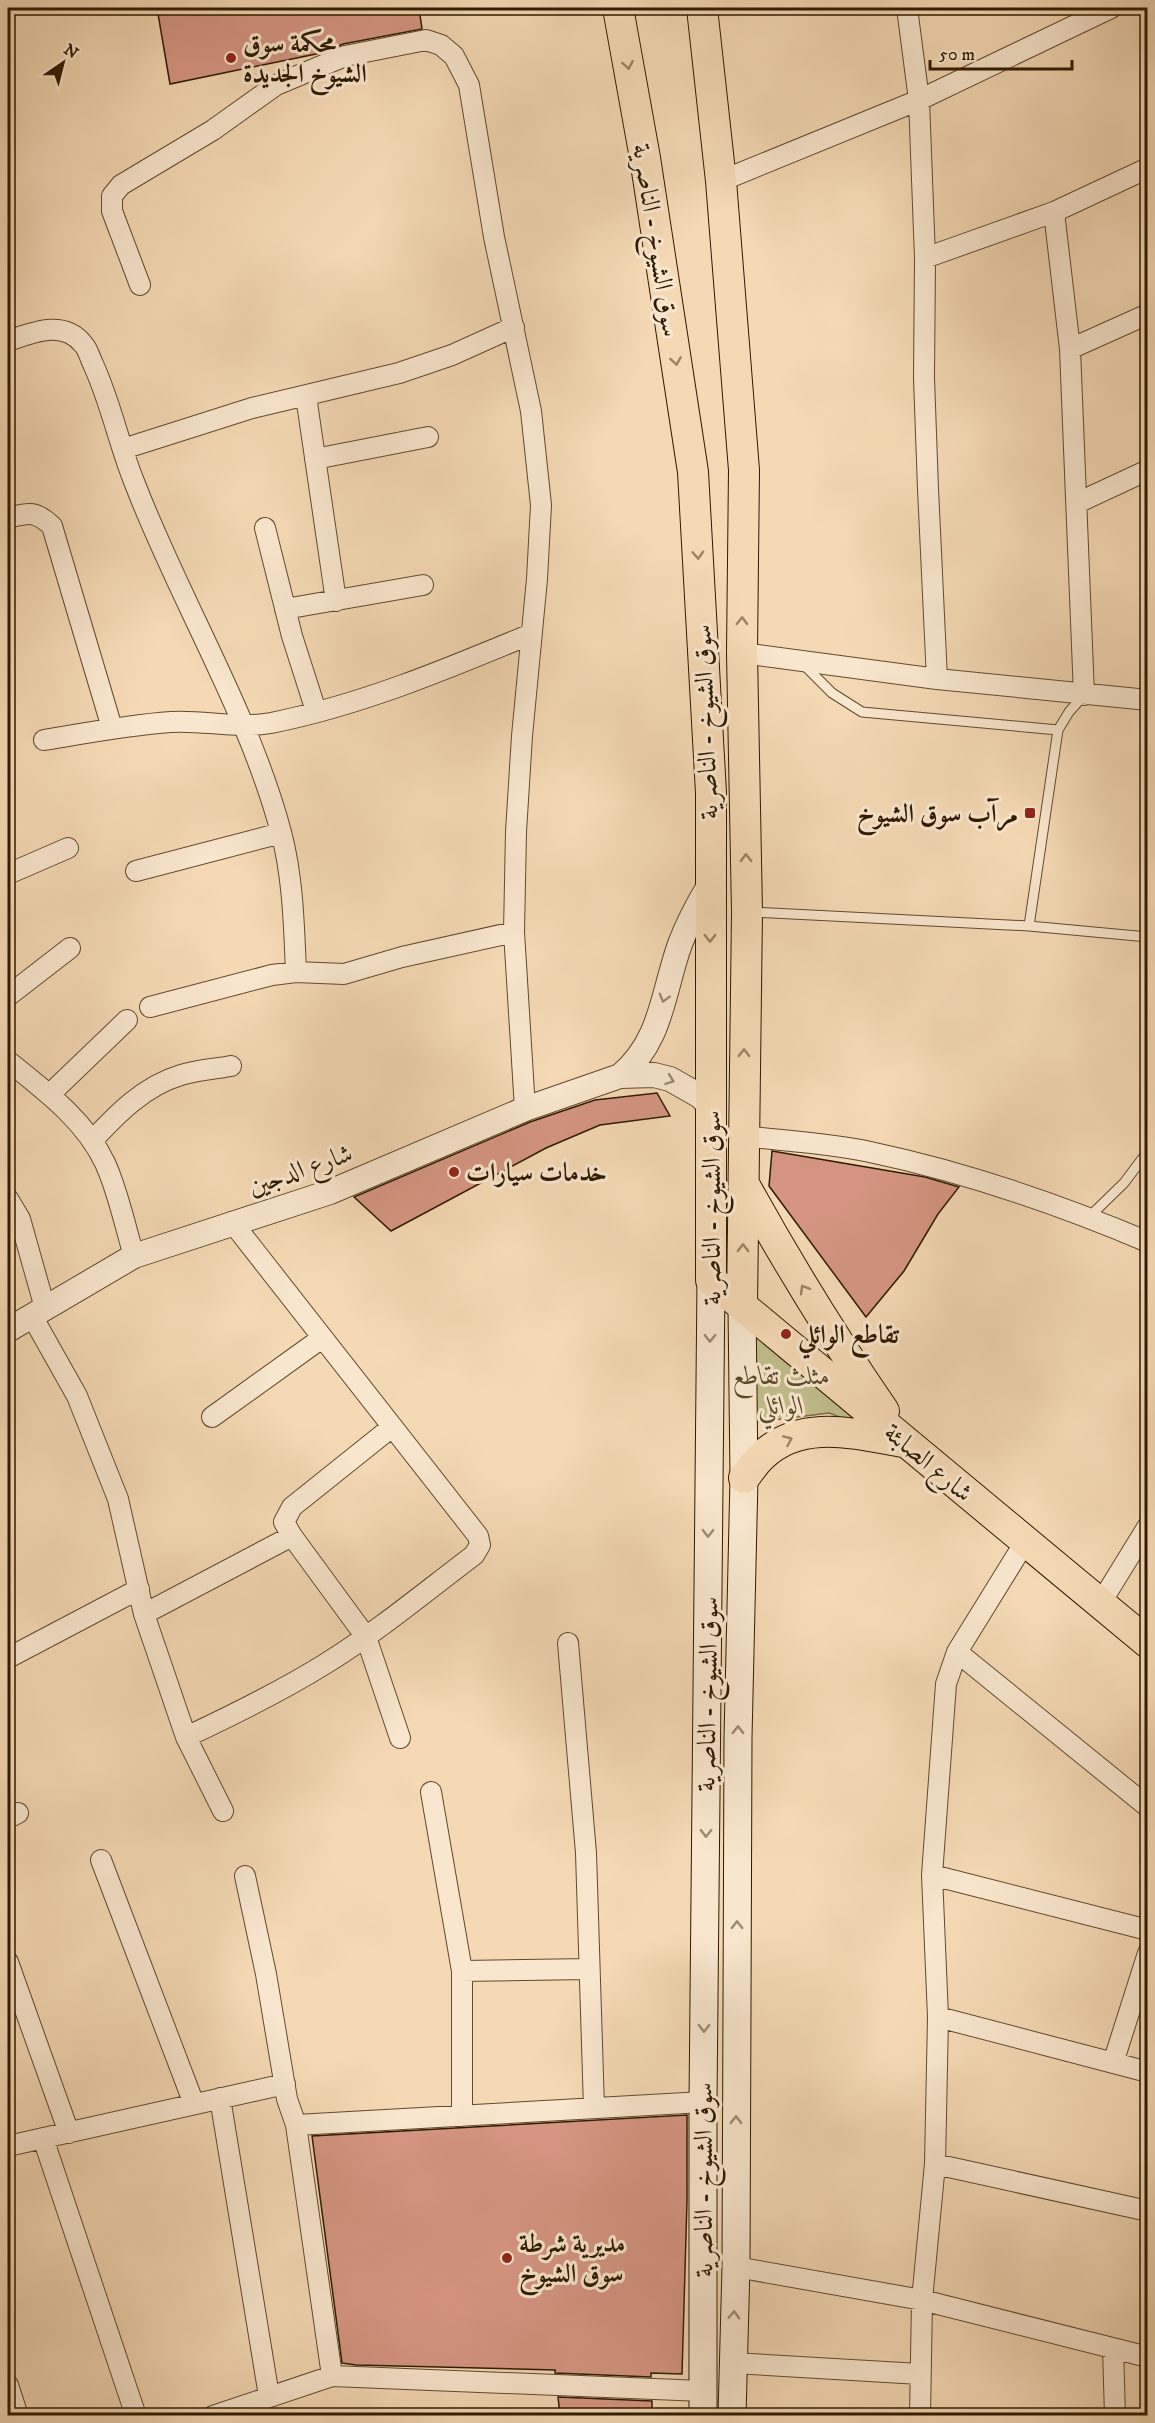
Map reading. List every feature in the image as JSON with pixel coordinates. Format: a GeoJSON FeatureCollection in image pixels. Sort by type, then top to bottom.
{"type":"FeatureCollection","features":[{"type":"Feature","properties":{"kind":"main road","name":"سوق الشيوخ - الناصرية"},"geometry":{"type":"LineString","coordinates":[[618,8],[645,158],[693,472],[711,793],[709,885],[712,1108],[703,2102],[703,2403]]}},
{"type":"Feature","properties":{"kind":"main road","name":"سوق الشيوخ - الناصرية"},"geometry":{"type":"LineString","coordinates":[[702,8],[722,181],[744,470],[742,653],[747,912],[742,1306],[744,1478],[738,1738],[736,2267],[732,2415]]}},
{"type":"Feature","properties":{"kind":"main road"},"geometry":{"type":"LineString","coordinates":[[693,472],[744,470]]}},
{"type":"Feature","properties":{"kind":"main road"},"geometry":{"type":"LineString","coordinates":[[743,1182],[820,1316],[906,1443]]}},
{"type":"Feature","properties":{"kind":"main road","name":"شارع الصابئة"},"geometry":{"type":"LineString","coordinates":[[711,1280],[1147,1641]]}},
{"type":"Feature","properties":{"kind":"main road"},"geometry":{"type":"LineString","coordinates":[[744,1478],[762,1456],[786,1440],[813,1431],[841,1431],[906,1443]]}},
{"type":"Feature","properties":{"kind":"street"},"geometry":{"type":"LineString","coordinates":[[907,8],[919,100],[925,258],[924,378],[937,679]]}},
{"type":"Feature","properties":{"kind":"street"},"geometry":{"type":"LineString","coordinates":[[722,181],[919,100],[1111,8]]}},
{"type":"Feature","properties":{"kind":"street"},"geometry":{"type":"LineString","coordinates":[[140,285],[112,211],[112,196],[121,185],[213,130],[276,86],[345,56],[426,40],[441,45],[454,56],[469,86],[494,237],[531,411],[541,506],[516,832],[514,932],[525,1108]]}},
{"type":"Feature","properties":{"kind":"street"},"geometry":{"type":"LineString","coordinates":[[925,258],[1054,212],[1148,168]]}},
{"type":"Feature","properties":{"kind":"street"},"geometry":{"type":"LineString","coordinates":[[1054,212],[1070,349],[1084,695]]}},
{"type":"Feature","properties":{"kind":"street"},"geometry":{"type":"LineString","coordinates":[[1070,349],[1148,315]]}},
{"type":"Feature","properties":{"kind":"street"},"geometry":{"type":"LineString","coordinates":[[123,449],[252,408],[399,373],[452,355],[514,327]]}},
{"type":"Feature","properties":{"kind":"street"},"geometry":{"type":"LineString","coordinates":[[8,341],[46,329],[68,332],[83,344],[102,385],[134,484],[243,724],[281,833],[294,908],[296,972]]}},
{"type":"Feature","properties":{"kind":"street"},"geometry":{"type":"LineString","coordinates":[[306,396],[336,600]]}},
{"type":"Feature","properties":{"kind":"street"},"geometry":{"type":"LineString","coordinates":[[315,459],[428,437]]}},
{"type":"Feature","properties":{"kind":"street"},"geometry":{"type":"LineString","coordinates":[[1077,503],[1148,470]]}},
{"type":"Feature","properties":{"kind":"street"},"geometry":{"type":"LineString","coordinates":[[8,518],[29,513],[42,516],[52,526],[112,728]]}},
{"type":"Feature","properties":{"kind":"street"},"geometry":{"type":"LineString","coordinates":[[265,528],[285,609],[316,711]]}},
{"type":"Feature","properties":{"kind":"street"},"geometry":{"type":"LineString","coordinates":[[285,609],[423,585]]}},
{"type":"Feature","properties":{"kind":"street"},"geometry":{"type":"LineString","coordinates":[[44,740],[112,728],[173,722],[270,723],[420,680],[531,634]]}},
{"type":"Feature","properties":{"kind":"street"},"geometry":{"type":"LineString","coordinates":[[742,653],[937,679],[1148,700]]}},
{"type":"Feature","properties":{"kind":"street"},"geometry":{"type":"LineString","coordinates":[[135,871],[281,833]]}},
{"type":"Feature","properties":{"kind":"street"},"geometry":{"type":"LineString","coordinates":[[8,874],[68,848]]}},
{"type":"Feature","properties":{"kind":"street","name":"شارع الدجين"},"geometry":{"type":"LineString","coordinates":[[620,1076],[636,1061],[649,1043],[680,943],[709,885]]}},
{"type":"Feature","properties":{"kind":"street"},"geometry":{"type":"LineString","coordinates":[[150,1007],[272,975],[296,972],[344,974],[402,957],[514,932]]}},
{"type":"Feature","properties":{"kind":"street"},"geometry":{"type":"LineString","coordinates":[[8,996],[70,948]]}},
{"type":"Feature","properties":{"kind":"street"},"geometry":{"type":"LineString","coordinates":[[50,1094],[127,1020]]}},
{"type":"Feature","properties":{"kind":"street"},"geometry":{"type":"LineString","coordinates":[[8,1061],[50,1094],[92,1141],[105,1164],[134,1256]]}},
{"type":"Feature","properties":{"kind":"street"},"geometry":{"type":"LineString","coordinates":[[92,1141],[116,1115],[147,1090],[180,1075],[231,1066]]}},
{"type":"Feature","properties":{"kind":"street","name":"شارع الدجين"},"geometry":{"type":"LineString","coordinates":[[8,1330],[134,1256],[232,1222],[330,1192],[525,1108],[620,1076],[654,1075],[670,1079],[700,1096],[712,1108]]}},
{"type":"Feature","properties":{"kind":"street"},"geometry":{"type":"LineString","coordinates":[[743,1136],[868,1152],[966,1177],[1089,1217],[1148,1242]]}},
{"type":"Feature","properties":{"kind":"street"},"geometry":{"type":"LineString","coordinates":[[8,1199],[20,1219],[39,1312],[77,1396],[118,1499],[144,1614],[186,1737],[223,1811]]}},
{"type":"Feature","properties":{"kind":"street"},"geometry":{"type":"LineString","coordinates":[[186,1737],[293,1683],[366,1637],[474,1555],[480,1545],[478,1536],[232,1222]]}},
{"type":"Feature","properties":{"kind":"street"},"geometry":{"type":"LineString","coordinates":[[212,1417],[322,1338]]}},
{"type":"Feature","properties":{"kind":"street"},"geometry":{"type":"LineString","coordinates":[[392,1427],[292,1507],[285,1522],[291,1536],[366,1637],[400,1738]]}},
{"type":"Feature","properties":{"kind":"street"},"geometry":{"type":"LineString","coordinates":[[1100,1604],[1148,1526]]}},
{"type":"Feature","properties":{"kind":"street"},"geometry":{"type":"LineString","coordinates":[[144,1614],[291,1536]]}},
{"type":"Feature","properties":{"kind":"street"},"geometry":{"type":"LineString","coordinates":[[920,2415],[922,2300],[935,2164],[938,2017],[932,1875],[946,1684],[957,1652],[1025,1542]]}},
{"type":"Feature","properties":{"kind":"street"},"geometry":{"type":"LineString","coordinates":[[8,1658],[139,1589]]}},
{"type":"Feature","properties":{"kind":"street"},"geometry":{"type":"LineString","coordinates":[[568,1643],[586,1853],[594,2108]]}},
{"type":"Feature","properties":{"kind":"street"},"geometry":{"type":"LineString","coordinates":[[957,1652],[1148,1808]]}},
{"type":"Feature","properties":{"kind":"street"},"geometry":{"type":"LineString","coordinates":[[431,1792],[462,1971],[462,2116]]}},
{"type":"Feature","properties":{"kind":"street"},"geometry":{"type":"LineString","coordinates":[[101,1860],[194,2104]]}},
{"type":"Feature","properties":{"kind":"street"},"geometry":{"type":"LineString","coordinates":[[932,1875],[1148,1930]]}},
{"type":"Feature","properties":{"kind":"street"},"geometry":{"type":"LineString","coordinates":[[245,1876],[266,1974],[285,2084],[296,2125],[332,2376]]}},
{"type":"Feature","properties":{"kind":"street"},"geometry":{"type":"LineString","coordinates":[[1113,2063],[1148,1953]]}},
{"type":"Feature","properties":{"kind":"street"},"geometry":{"type":"LineString","coordinates":[[8,1962],[69,2133]]}},
{"type":"Feature","properties":{"kind":"street"},"geometry":{"type":"LineString","coordinates":[[462,1971],[588,1968]]}},
{"type":"Feature","properties":{"kind":"street"},"geometry":{"type":"LineString","coordinates":[[938,2017],[1148,2072]]}},
{"type":"Feature","properties":{"kind":"street"},"geometry":{"type":"LineString","coordinates":[[8,2146],[285,2084]]}},
{"type":"Feature","properties":{"kind":"street"},"geometry":{"type":"LineString","coordinates":[[220,2098],[269,2396]]}},
{"type":"Feature","properties":{"kind":"street"},"geometry":{"type":"LineString","coordinates":[[296,2125],[703,2102]]}},
{"type":"Feature","properties":{"kind":"street"},"geometry":{"type":"LineString","coordinates":[[43,2138],[136,2415]]}},
{"type":"Feature","properties":{"kind":"street"},"geometry":{"type":"LineString","coordinates":[[935,2164],[1148,2211]]}},
{"type":"Feature","properties":{"kind":"street"},"geometry":{"type":"LineString","coordinates":[[736,2267],[922,2300],[1148,2357]]}},
{"type":"Feature","properties":{"kind":"street"},"geometry":{"type":"LineString","coordinates":[[1113,2348],[1115,2415]]}},
{"type":"Feature","properties":{"kind":"street"},"geometry":{"type":"LineString","coordinates":[[733,2363],[920,2374]]}},
{"type":"Feature","properties":{"kind":"street"},"geometry":{"type":"LineString","coordinates":[[213,2415],[332,2376],[703,2403]]}},
{"type":"Feature","properties":{"kind":"street"},"geometry":{"type":"LineString","coordinates":[[8,2385],[18,2415]]}},
{"type":"Feature","properties":{"kind":"lane"},"geometry":{"type":"LineString","coordinates":[[799,660],[832,693],[862,712],[1058,730]]}},
{"type":"Feature","properties":{"kind":"lane"},"geometry":{"type":"LineString","coordinates":[[1029,926],[1058,730],[1069,712],[1084,695]]}},
{"type":"Feature","properties":{"kind":"lane"},"geometry":{"type":"LineString","coordinates":[[747,912],[1029,926],[1148,937]]}},
{"type":"Feature","properties":{"kind":"lane"},"geometry":{"type":"LineString","coordinates":[[1089,1217],[1124,1183],[1148,1151]]}},
{"type":"Feature","properties":{"kind":"green space","name":"مثلث تقاطع الوائلي"},"geometry":{"type":"Polygon","coordinates":[[[757,1335],[854,1418],[850,1421],[829,1413],[750,1423],[752,1338],[757,1335]]]}},
{"type":"Feature","properties":{"kind":"building","name":"محكمة سوق الشيوخ الجديدة"},"geometry":{"type":"Polygon","coordinates":[[[157,8],[419,8],[422,29],[343,44],[321,53],[170,84],[157,8]]]}},
{"type":"Feature","properties":{"kind":"building","name":"خدمات سيارات"},"geometry":{"type":"Polygon","coordinates":[[[657,1093],[670,1116],[600,1125],[546,1148],[391,1231],[354,1197],[530,1122],[595,1100],[657,1093]]]}},
{"type":"Feature","properties":{"kind":"building"},"geometry":{"type":"Polygon","coordinates":[[[772,1151],[925,1177],[959,1187],[938,1214],[904,1271],[866,1317],[769,1186],[772,1151]]]}},
{"type":"Feature","properties":{"kind":"building","name":"مديرية شرطة سوق الشيوخ"},"geometry":{"type":"Polygon","coordinates":[[[687,2115],[682,2374],[651,2373],[651,2377],[555,2373],[555,2370],[342,2363],[312,2136],[687,2115]]]}},
{"type":"Feature","properties":{"kind":"building"},"geometry":{"type":"Polygon","coordinates":[[[558,2397],[652,2401],[652,2415],[560,2415],[558,2397]]]}},
{"type":"Feature","properties":{"kind":"place","name":"محكمة سوق الشيوخ الجديدة"},"geometry":{"type":"Point","coordinates":[231,58]}},
{"type":"Feature","properties":{"kind":"place","name":"مرآب سوق الشيوخ"},"geometry":{"type":"Point","coordinates":[1030,813]}},
{"type":"Feature","properties":{"kind":"place","name":"خدمات سيارات"},"geometry":{"type":"Point","coordinates":[454,1172]}},
{"type":"Feature","properties":{"kind":"place","name":"تقاطع الوائلي"},"geometry":{"type":"Point","coordinates":[786,1334]}},
{"type":"Feature","properties":{"kind":"place","name":"مديرية شرطة سوق الشيوخ"},"geometry":{"type":"Point","coordinates":[507,2258]}}]}
